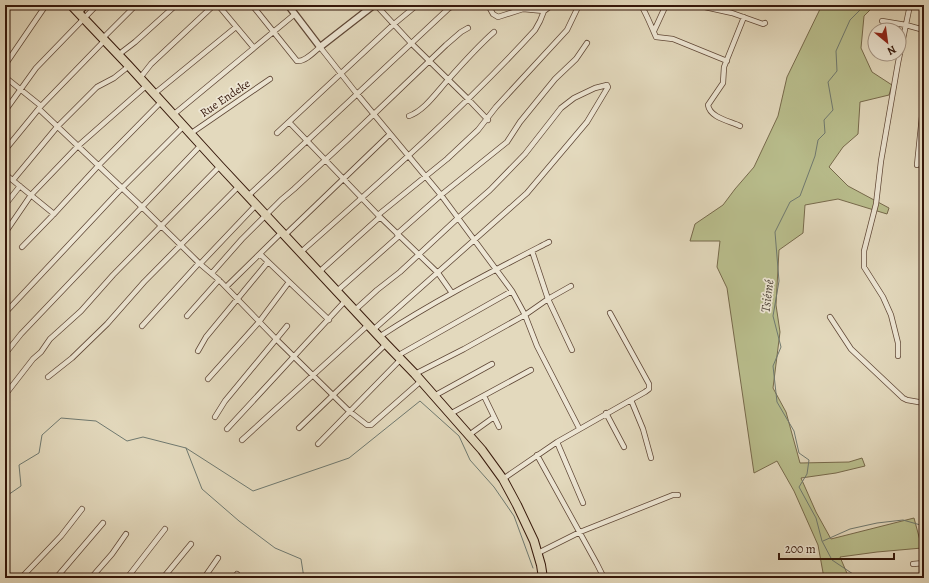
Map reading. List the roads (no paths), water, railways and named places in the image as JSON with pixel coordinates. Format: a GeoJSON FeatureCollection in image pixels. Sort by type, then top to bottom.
{"type":"FeatureCollection","features":[{"type":"Feature","properties":{"kind":"highway"},"geometry":{"type":"LineString","coordinates":[[71,5],[129,66],[265,215],[346,300],[354,311],[415,374],[490,460],[503,479],[520,511],[538,553],[543,578]]}},
{"type":"Feature","properties":{"kind":"main road"},"geometry":{"type":"LineString","coordinates":[[81,15],[85,5]]}},
{"type":"Feature","properties":{"kind":"street"},"geometry":{"type":"LineString","coordinates":[[5,8],[8,5]]}},
{"type":"Feature","properties":{"kind":"street"},"geometry":{"type":"LineString","coordinates":[[5,65],[46,5]]}},
{"type":"Feature","properties":{"kind":"street"},"geometry":{"type":"LineString","coordinates":[[5,111],[36,68],[81,15],[98,5]]}},
{"type":"Feature","properties":{"kind":"street"},"geometry":{"type":"LineString","coordinates":[[5,150],[40,108],[136,5]]}},
{"type":"Feature","properties":{"kind":"street"},"geometry":{"type":"LineString","coordinates":[[119,56],[176,5]]}},
{"type":"Feature","properties":{"kind":"street"},"geometry":{"type":"LineString","coordinates":[[140,78],[151,64],[214,5]]}},
{"type":"Feature","properties":{"kind":"street"},"geometry":{"type":"LineString","coordinates":[[218,5],[254,48]]}},
{"type":"Feature","properties":{"kind":"street"},"geometry":{"type":"LineString","coordinates":[[252,5],[297,61],[300,62],[375,5],[410,43],[430,61],[488,120]]}},
{"type":"Feature","properties":{"kind":"street"},"geometry":{"type":"LineString","coordinates":[[288,5],[340,73],[441,195],[512,291],[525,315],[537,346],[579,428]]}},
{"type":"Feature","properties":{"kind":"street"},"geometry":{"type":"LineString","coordinates":[[277,132],[394,24],[417,5]]}},
{"type":"Feature","properties":{"kind":"street"},"geometry":{"type":"LineString","coordinates":[[248,196],[358,94],[410,43],[454,5]]}},
{"type":"Feature","properties":{"kind":"street"},"geometry":{"type":"LineString","coordinates":[[488,5],[493,14],[498,17],[523,8],[544,11]]}},
{"type":"Feature","properties":{"kind":"street"},"geometry":{"type":"LineString","coordinates":[[301,252],[408,156],[468,99],[535,30],[544,11],[552,5]]}},
{"type":"Feature","properties":{"kind":"street"},"geometry":{"type":"LineString","coordinates":[[319,272],[379,216],[451,155],[488,120],[496,107],[567,30],[579,5]]}},
{"type":"Feature","properties":{"kind":"street"},"geometry":{"type":"LineString","coordinates":[[641,5],[647,14],[656,37],[673,39],[727,61]]}},
{"type":"Feature","properties":{"kind":"street"},"geometry":{"type":"LineString","coordinates":[[654,31],[666,5]]}},
{"type":"Feature","properties":{"kind":"street"},"geometry":{"type":"LineString","coordinates":[[696,5],[744,17],[763,24],[766,23]]}},
{"type":"Feature","properties":{"kind":"street"},"geometry":{"type":"LineString","coordinates":[[718,10],[721,5]]}},
{"type":"Feature","properties":{"kind":"street"},"geometry":{"type":"LineString","coordinates":[[907,22],[910,5]]}},
{"type":"Feature","properties":{"kind":"street"},"geometry":{"type":"LineString","coordinates":[[173,115],[295,14]]}},
{"type":"Feature","properties":{"kind":"street"},"geometry":{"type":"LineString","coordinates":[[740,126],[717,116],[708,108],[708,105],[723,83],[724,67],[744,17]]}},
{"type":"Feature","properties":{"kind":"street"},"geometry":{"type":"LineString","coordinates":[[882,21],[888,22]]}},
{"type":"Feature","properties":{"kind":"street"},"geometry":{"type":"LineString","coordinates":[[907,25],[924,30]]}},
{"type":"Feature","properties":{"kind":"street"},"geometry":{"type":"LineString","coordinates":[[154,94],[236,27]]}},
{"type":"Feature","properties":{"kind":"street"},"geometry":{"type":"LineString","coordinates":[[212,273],[265,215],[326,160],[461,32],[468,28]]}},
{"type":"Feature","properties":{"kind":"street"},"geometry":{"type":"LineString","coordinates":[[409,116],[420,110],[494,32]]}},
{"type":"Feature","properties":{"kind":"street"},"geometry":{"type":"LineString","coordinates":[[337,291],[441,195],[507,142],[520,122],[555,79],[576,59],[587,42]]}},
{"type":"Feature","properties":{"kind":"street"},"geometry":{"type":"LineString","coordinates":[[898,356],[898,343],[891,315],[883,297],[865,270],[864,251],[876,204],[881,161],[899,62]]}},
{"type":"Feature","properties":{"kind":"street"},"geometry":{"type":"LineString","coordinates":[[13,180],[58,127],[97,87],[114,78],[129,66]]}},
{"type":"Feature","properties":{"kind":"street"},"geometry":{"type":"LineString","coordinates":[[5,77],[20,89],[98,166],[212,273],[349,411],[367,425],[371,425],[421,381]]}},
{"type":"Feature","properties":{"kind":"street","name":"Rue Endeke"},"geometry":{"type":"LineString","coordinates":[[190,134],[270,79]]}},
{"type":"Feature","properties":{"kind":"street"},"geometry":{"type":"LineString","coordinates":[[242,440],[313,375],[438,273],[474,239],[511,208],[532,187],[587,122],[608,87],[607,85],[594,88],[574,98],[561,108],[525,154],[490,190],[458,218],[420,255],[354,311]]}},
{"type":"Feature","properties":{"kind":"street"},"geometry":{"type":"LineString","coordinates":[[5,233],[31,195],[78,146],[146,86]]}},
{"type":"Feature","properties":{"kind":"street"},"geometry":{"type":"LineString","coordinates":[[917,165],[924,97]]}},
{"type":"Feature","properties":{"kind":"street"},"geometry":{"type":"LineString","coordinates":[[22,248],[98,166],[161,102]]}},
{"type":"Feature","properties":{"kind":"street"},"geometry":{"type":"LineString","coordinates":[[288,122],[379,216],[438,273],[452,293]]}},
{"type":"Feature","properties":{"kind":"street"},"geometry":{"type":"LineString","coordinates":[[5,313],[122,188],[184,126]]}},
{"type":"Feature","properties":{"kind":"street"},"geometry":{"type":"LineString","coordinates":[[226,287],[390,134]]}},
{"type":"Feature","properties":{"kind":"street"},"geometry":{"type":"LineString","coordinates":[[5,354],[21,334],[201,145]]}},
{"type":"Feature","properties":{"kind":"street"},"geometry":{"type":"LineString","coordinates":[[5,395],[33,359],[41,352],[49,340],[81,311],[113,275],[220,166]]}},
{"type":"Feature","properties":{"kind":"street"},"geometry":{"type":"LineString","coordinates":[[5,174],[54,214]]}},
{"type":"Feature","properties":{"kind":"street"},"geometry":{"type":"LineString","coordinates":[[5,206],[20,186]]}},
{"type":"Feature","properties":{"kind":"street"},"geometry":{"type":"LineString","coordinates":[[48,377],[72,358],[107,324],[144,282],[238,186]]}},
{"type":"Feature","properties":{"kind":"street"},"geometry":{"type":"LineString","coordinates":[[142,326],[256,205]]}},
{"type":"Feature","properties":{"kind":"street"},"geometry":{"type":"LineString","coordinates":[[379,337],[414,314],[549,242]]}},
{"type":"Feature","properties":{"kind":"street"},"geometry":{"type":"LineString","coordinates":[[532,251],[548,299],[572,350]]}},
{"type":"Feature","properties":{"kind":"street"},"geometry":{"type":"LineString","coordinates":[[260,254],[329,320]]}},
{"type":"Feature","properties":{"kind":"street"},"geometry":{"type":"LineString","coordinates":[[198,350],[206,338],[268,262]]}},
{"type":"Feature","properties":{"kind":"street"},"geometry":{"type":"LineString","coordinates":[[187,316],[219,280]]}},
{"type":"Feature","properties":{"kind":"street"},"geometry":{"type":"LineString","coordinates":[[208,379],[259,322],[289,282]]}},
{"type":"Feature","properties":{"kind":"street"},"geometry":{"type":"LineString","coordinates":[[415,374],[525,315],[548,299],[571,286]]}},
{"type":"Feature","properties":{"kind":"street"},"geometry":{"type":"LineString","coordinates":[[318,444],[399,357],[512,291]]}},
{"type":"Feature","properties":{"kind":"street"},"geometry":{"type":"LineString","coordinates":[[227,429],[346,300]]}},
{"type":"Feature","properties":{"kind":"street"},"geometry":{"type":"LineString","coordinates":[[503,479],[579,428],[647,391],[649,387],[610,313]]}},
{"type":"Feature","properties":{"kind":"street"},"geometry":{"type":"LineString","coordinates":[[830,317],[851,350],[903,398],[924,403]]}},
{"type":"Feature","properties":{"kind":"street"},"geometry":{"type":"LineString","coordinates":[[215,417],[225,401],[287,326]]}},
{"type":"Feature","properties":{"kind":"street"},"geometry":{"type":"LineString","coordinates":[[298,428],[386,344]]}},
{"type":"Feature","properties":{"kind":"street"},"geometry":{"type":"LineString","coordinates":[[434,396],[492,364]]}},
{"type":"Feature","properties":{"kind":"street"},"geometry":{"type":"LineString","coordinates":[[450,414],[531,370]]}},
{"type":"Feature","properties":{"kind":"street"},"geometry":{"type":"LineString","coordinates":[[484,396],[499,427]]}},
{"type":"Feature","properties":{"kind":"street"},"geometry":{"type":"LineString","coordinates":[[631,400],[643,429],[651,458]]}},
{"type":"Feature","properties":{"kind":"street"},"geometry":{"type":"LineString","coordinates":[[606,413],[624,447]]}},
{"type":"Feature","properties":{"kind":"street"},"geometry":{"type":"LineString","coordinates":[[469,435],[494,417]]}},
{"type":"Feature","properties":{"kind":"street"},"geometry":{"type":"LineString","coordinates":[[557,442],[583,503]]}},
{"type":"Feature","properties":{"kind":"street"},"geometry":{"type":"LineString","coordinates":[[537,455],[604,578]]}},
{"type":"Feature","properties":{"kind":"street"},"geometry":{"type":"LineString","coordinates":[[538,553],[580,532],[673,495],[678,495]]}},
{"type":"Feature","properties":{"kind":"street"},"geometry":{"type":"LineString","coordinates":[[21,578],[62,536],[82,509]]}},
{"type":"Feature","properties":{"kind":"street"},"geometry":{"type":"LineString","coordinates":[[56,578],[103,523]]}},
{"type":"Feature","properties":{"kind":"street"},"geometry":{"type":"LineString","coordinates":[[127,578],[165,529]]}},
{"type":"Feature","properties":{"kind":"street"},"geometry":{"type":"LineString","coordinates":[[90,578],[112,554],[126,534]]}},
{"type":"Feature","properties":{"kind":"street"},"geometry":{"type":"LineString","coordinates":[[163,578],[191,544]]}},
{"type":"Feature","properties":{"kind":"street"},"geometry":{"type":"LineString","coordinates":[[204,578],[218,558]]}},
{"type":"Feature","properties":{"kind":"street"},"geometry":{"type":"LineString","coordinates":[[913,564],[924,563]]}},
{"type":"Feature","properties":{"kind":"waterway","name":"Tsiémé"},"geometry":{"type":"LineString","coordinates":[[865,5],[850,20],[836,51],[837,71],[828,82],[833,110],[824,120],[825,133],[818,140],[815,156],[800,196],[790,202],[775,232],[779,281],[773,316],[781,347],[773,366],[777,402],[794,431],[799,453],[809,460],[807,474],[799,487],[816,518],[822,541],[832,560],[856,576],[866,578]]}},
{"type":"Feature","properties":{"kind":"waterway"},"geometry":{"type":"LineString","coordinates":[[5,497],[21,486],[19,465],[39,453],[42,435],[61,418],[96,421],[127,441],[143,437],[186,448],[253,491],[349,458],[420,401],[459,436],[470,460],[494,487],[514,516],[533,568]]}},
{"type":"Feature","properties":{"kind":"waterway"},"geometry":{"type":"LineString","coordinates":[[186,448],[202,489],[239,521],[275,548],[301,559],[304,578]]}},
{"type":"Feature","properties":{"kind":"waterway"},"geometry":{"type":"LineString","coordinates":[[823,541],[850,529],[877,523],[903,520],[924,526]]}}]}
